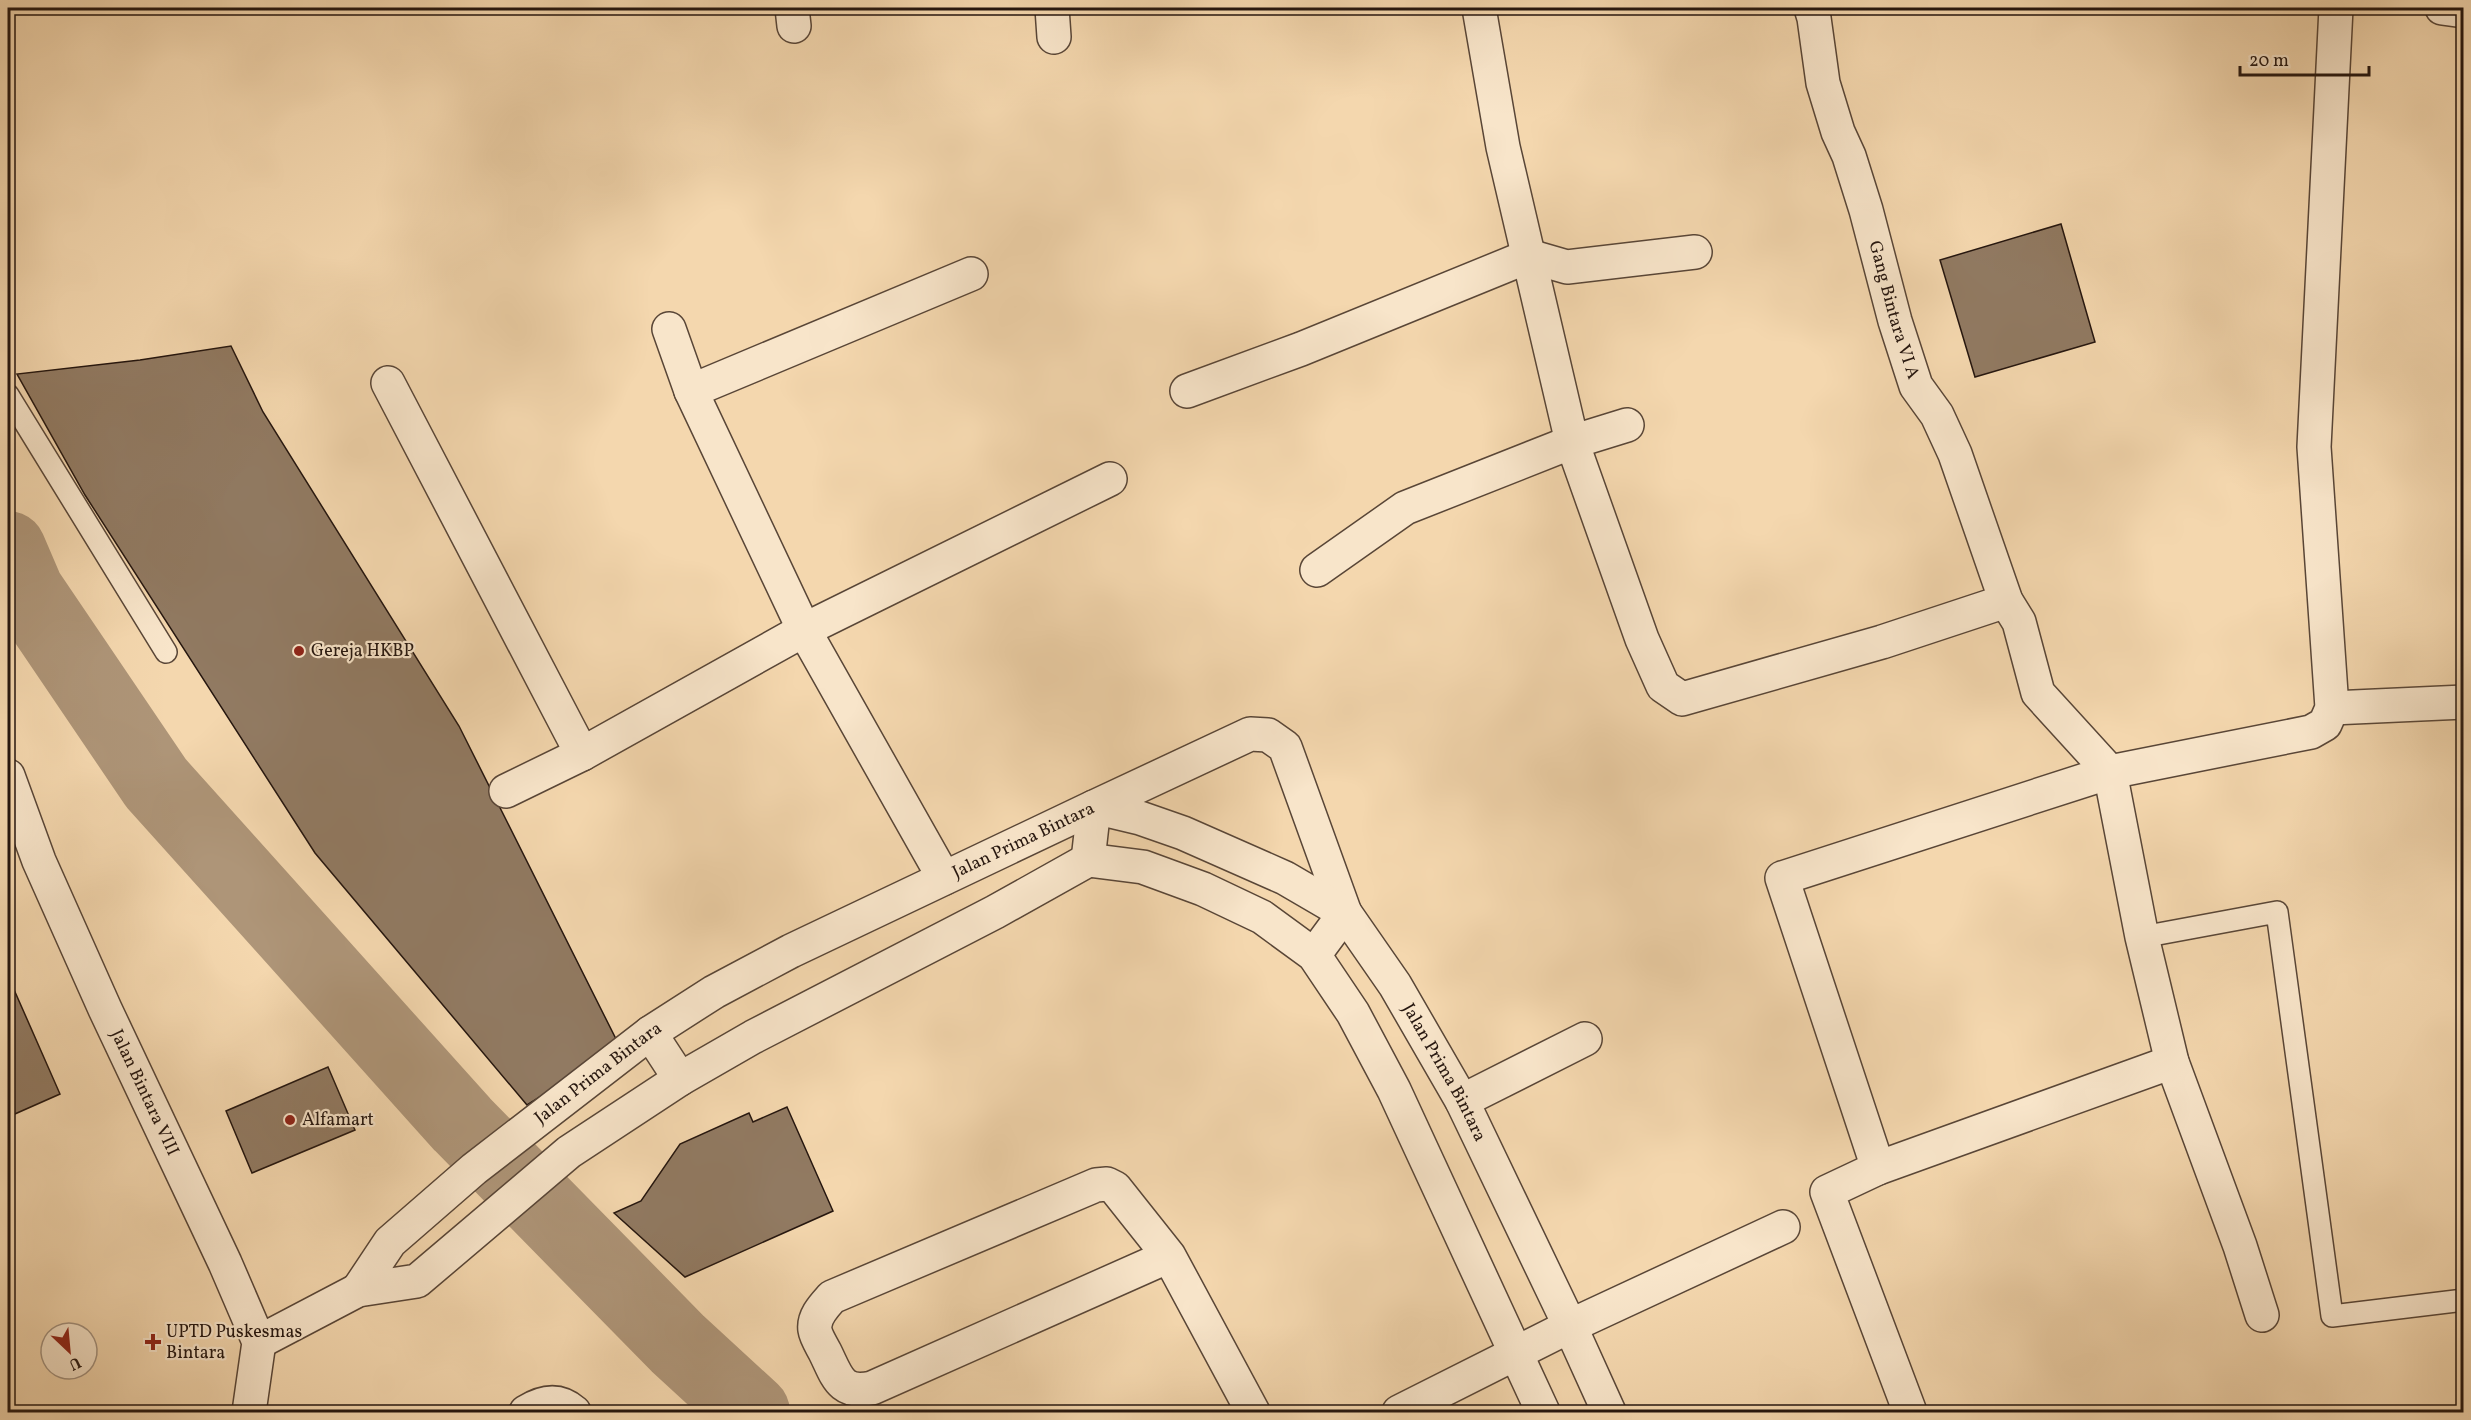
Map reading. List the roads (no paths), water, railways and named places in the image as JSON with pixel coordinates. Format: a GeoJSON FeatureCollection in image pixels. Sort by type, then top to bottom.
{"type":"FeatureCollection","features":[{"type":"Feature","properties":{"kind":"street"},"geometry":{"type":"LineString","coordinates":[[1479,8],[1503,147],[1572,442],[1642,639],[1663,686],[1682,699],[1882,642],[2006,601]]}},
{"type":"Feature","properties":{"kind":"street","name":"Gang Bintara VI A"},"geometry":{"type":"LineString","coordinates":[[1810,8],[1814,18],[1823,83],[1866,210],[1895,321],[1916,386],[1937,415],[1955,454],[2006,601],[2019,622],[2038,693],[2110,772]]}},
{"type":"Feature","properties":{"kind":"street"},"geometry":{"type":"LineString","coordinates":[[1878,1168],[1782,878],[2110,772],[2311,732],[2325,724],[2332,708],[2314,447],[2336,8]]}},
{"type":"Feature","properties":{"kind":"street"},"geometry":{"type":"LineString","coordinates":[[2442,8],[2463,11]]}},
{"type":"Feature","properties":{"kind":"street"},"geometry":{"type":"LineString","coordinates":[[1187,391],[1301,349],[1529,256],[1568,267],[1695,252]]}},
{"type":"Feature","properties":{"kind":"street"},"geometry":{"type":"LineString","coordinates":[[691,391],[971,274]]}},
{"type":"Feature","properties":{"kind":"street"},"geometry":{"type":"LineString","coordinates":[[669,329],[691,391],[804,630],[944,878]]}},
{"type":"Feature","properties":{"kind":"street"},"geometry":{"type":"LineString","coordinates":[[388,383],[582,754]]}},
{"type":"Feature","properties":{"kind":"street"},"geometry":{"type":"LineString","coordinates":[[1317,570],[1404,508],[1572,442],[1627,424]]}},
{"type":"Feature","properties":{"kind":"street"},"geometry":{"type":"LineString","coordinates":[[506,791],[582,754],[804,630],[1110,479]]}},
{"type":"Feature","properties":{"kind":"street"},"geometry":{"type":"LineString","coordinates":[[2332,708],[2463,702]]}},
{"type":"Feature","properties":{"kind":"street"},"geometry":{"type":"LineString","coordinates":[[1314,955],[1345,913],[1285,747],[1268,735],[1250,734],[1095,807],[1088,860],[1143,867],[1203,889],[1262,917],[1314,955],[1353,1013],[1394,1090],[1543,1413]]}},
{"type":"Feature","properties":{"kind":"street"},"geometry":{"type":"LineString","coordinates":[[2110,772],[2142,937],[2172,1062],[2240,1246],[2262,1315]]}},
{"type":"Feature","properties":{"kind":"street","name":"Jalan Bintara VIII"},"geometry":{"type":"LineString","coordinates":[[8,776],[39,861],[105,1009],[225,1263],[259,1342]]}},
{"type":"Feature","properties":{"kind":"street","name":"Jalan Prima Bintara"},"geometry":{"type":"LineString","coordinates":[[358,1290],[390,1242],[539,1116],[650,1033],[714,992],[791,951],[1095,807],[1140,818],[1183,833],[1284,878],[1345,913],[1395,985],[1462,1101],[1570,1326],[1609,1413]]}},
{"type":"Feature","properties":{"kind":"street","name":"Jalan Prima Bintara"},"geometry":{"type":"LineString","coordinates":[[259,1342],[358,1290],[417,1281],[569,1152],[680,1079],[763,1032],[995,912],[1088,860]]}},
{"type":"Feature","properties":{"kind":"street"},"geometry":{"type":"LineString","coordinates":[[650,1033],[680,1079]]}},
{"type":"Feature","properties":{"kind":"street"},"geometry":{"type":"LineString","coordinates":[[1462,1101],[1585,1039]]}},
{"type":"Feature","properties":{"kind":"street"},"geometry":{"type":"LineString","coordinates":[[1910,1413],[1827,1192],[1878,1168],[2172,1062]]}},
{"type":"Feature","properties":{"kind":"street"},"geometry":{"type":"LineString","coordinates":[[1169,1256],[872,1388],[860,1391],[848,1388],[839,1382],[815,1330],[816,1319],[832,1297],[1096,1185],[1107,1184],[1115,1188],[1169,1256],[1253,1413]]}},
{"type":"Feature","properties":{"kind":"street"},"geometry":{"type":"LineString","coordinates":[[1399,1413],[1570,1326],[1783,1227]]}},
{"type":"Feature","properties":{"kind":"street"},"geometry":{"type":"LineString","coordinates":[[249,1413],[259,1342]]}},
{"type":"Feature","properties":{"kind":"street"},"geometry":{"type":"LineString","coordinates":[[526,1413],[537,1405],[549,1402],[560,1403],[574,1413]]}},
{"type":"Feature","properties":{"kind":"lane"},"geometry":{"type":"LineString","coordinates":[[8,395],[166,651]]}},
{"type":"Feature","properties":{"kind":"lane"},"geometry":{"type":"LineString","coordinates":[[2142,937],[2277,912],[2332,1316],[2463,1300]]}},
{"type":"Feature","properties":{"kind":"waterway"},"geometry":{"type":"LineString","coordinates":[[8,549],[26,591],[156,783],[462,1124],[678,1344],[752,1412]]}},
{"type":"Feature","properties":{"kind":"place","name":"Gereja HKBP"},"geometry":{"type":"Point","coordinates":[299,651]}},
{"type":"Feature","properties":{"kind":"place","name":"Alfamart"},"geometry":{"type":"Point","coordinates":[290,1120]}},
{"type":"Feature","properties":{"kind":"place","name":"UPTD Puskesmas Bintara"},"geometry":{"type":"Point","coordinates":[153,1342]}}]}
